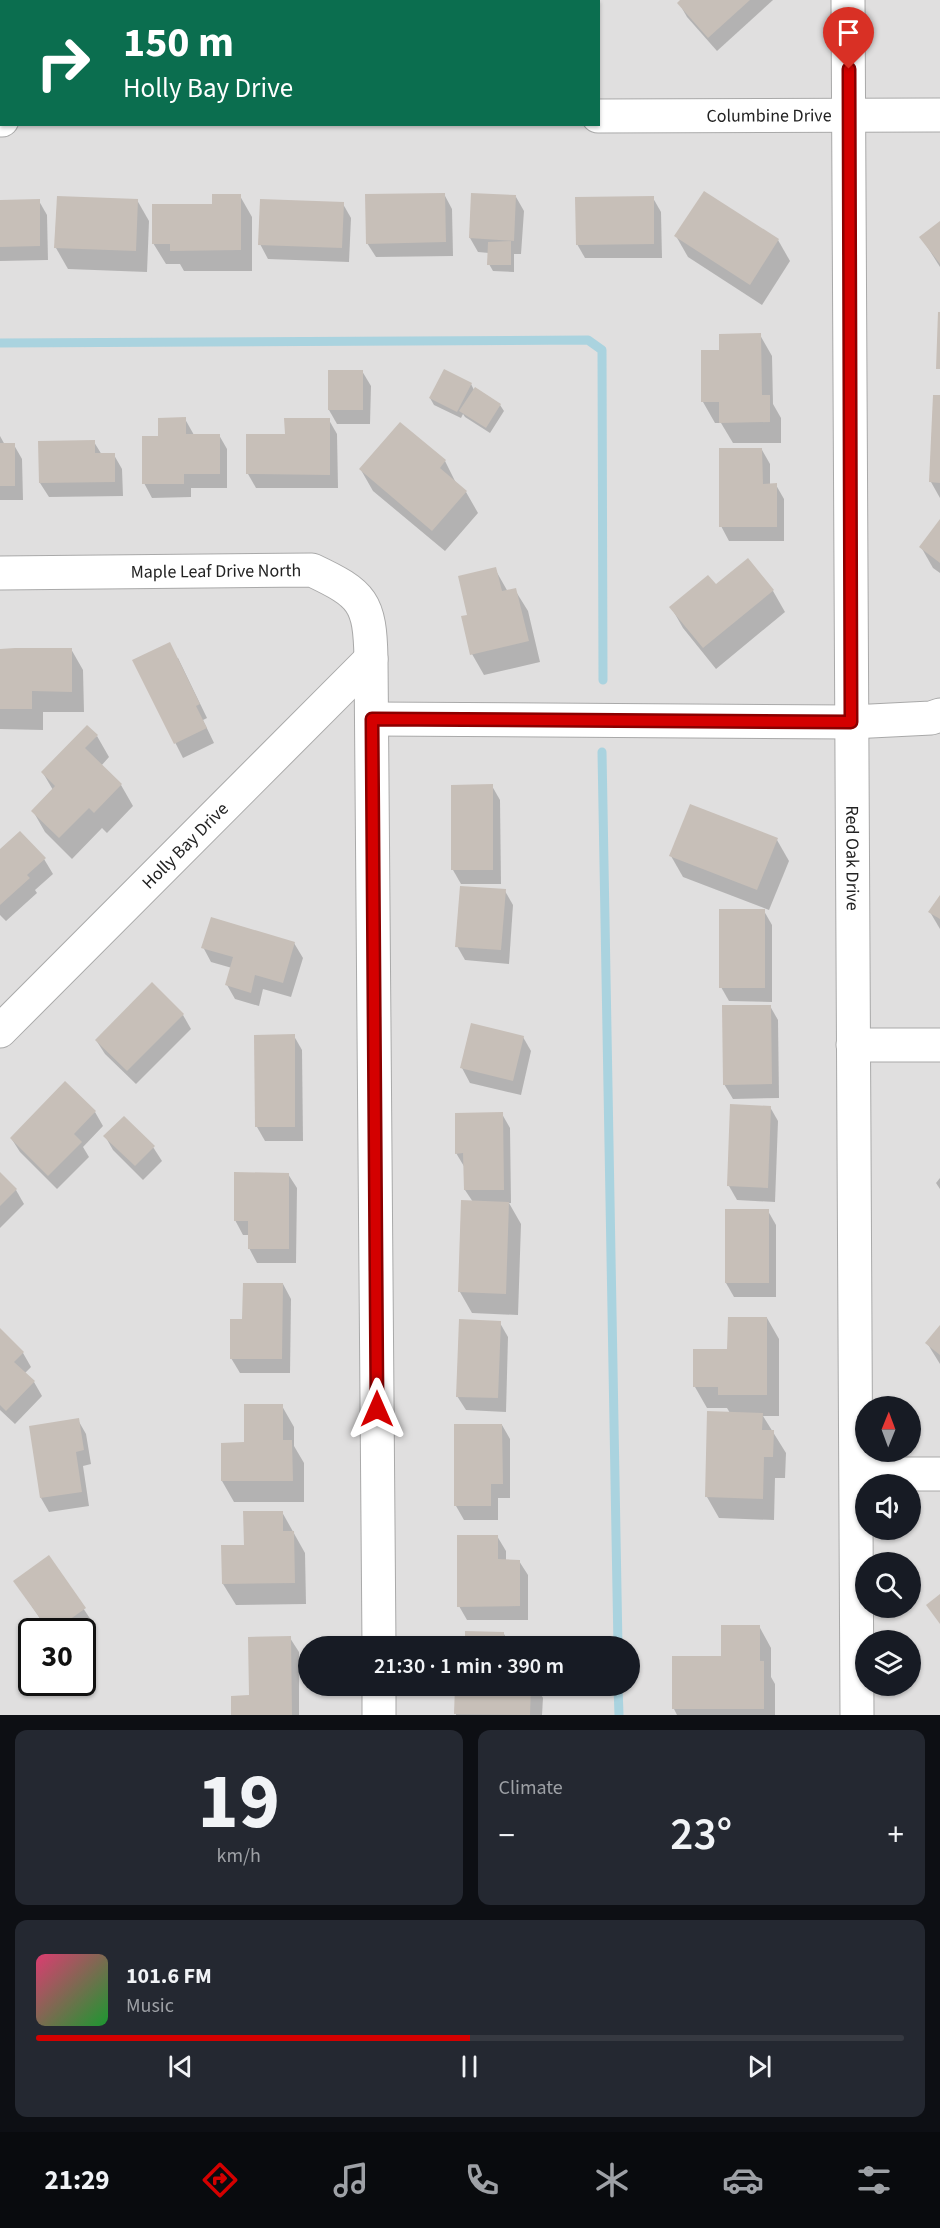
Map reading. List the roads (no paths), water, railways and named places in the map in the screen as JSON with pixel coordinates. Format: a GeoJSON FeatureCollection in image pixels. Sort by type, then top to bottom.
{"type":"FeatureCollection","features":[{"type":"Feature","properties":{"kind":"street","name":"Red Oak Drive"},"geometry":{"type":"LineString","coordinates":[[848,0],[857,1474]]}},
{"type":"Feature","properties":{"kind":"street","name":"Columbine Drive"},"geometry":{"type":"LineString","coordinates":[[600,116],[940,115]]}},
{"type":"Feature","properties":{"kind":"street","name":"Maple Leaf Drive North"},"geometry":{"type":"LineString","coordinates":[[0,573],[312,570],[340,583],[364,604],[371,626],[379,1636]]}},
{"type":"Feature","properties":{"kind":"street","name":"Holly Bay Drive"},"geometry":{"type":"LineString","coordinates":[[0,1031],[371,659]]}},
{"type":"Feature","properties":{"kind":"street"},"geometry":{"type":"LineString","coordinates":[[372,719],[851,722],[931,718],[940,714]]}},
{"type":"Feature","properties":{"kind":"street"},"geometry":{"type":"LineString","coordinates":[[853,1046],[940,1045]]}},
{"type":"Feature","properties":{"kind":"street"},"geometry":{"type":"LineString","coordinates":[[921,1474],[940,1474]]}},
{"type":"Feature","properties":{"kind":"street","name":"Red Oak Drive"},"geometry":{"type":"LineString","coordinates":[[856,1715],[857,1540]]}},
{"type":"Feature","properties":{"kind":"street"},"geometry":{"type":"LineString","coordinates":[[379,1696],[379,1715]]}},
{"type":"Feature","properties":{"kind":"waterway"},"geometry":{"type":"LineString","coordinates":[[0,343],[588,340],[602,350],[603,680]]}},
{"type":"Feature","properties":{"kind":"waterway"},"geometry":{"type":"LineString","coordinates":[[602,752],[618,1636]]}},
{"type":"Feature","properties":{"kind":"waterway"},"geometry":{"type":"LineString","coordinates":[[618,1696],[619,1715]]}}]}
